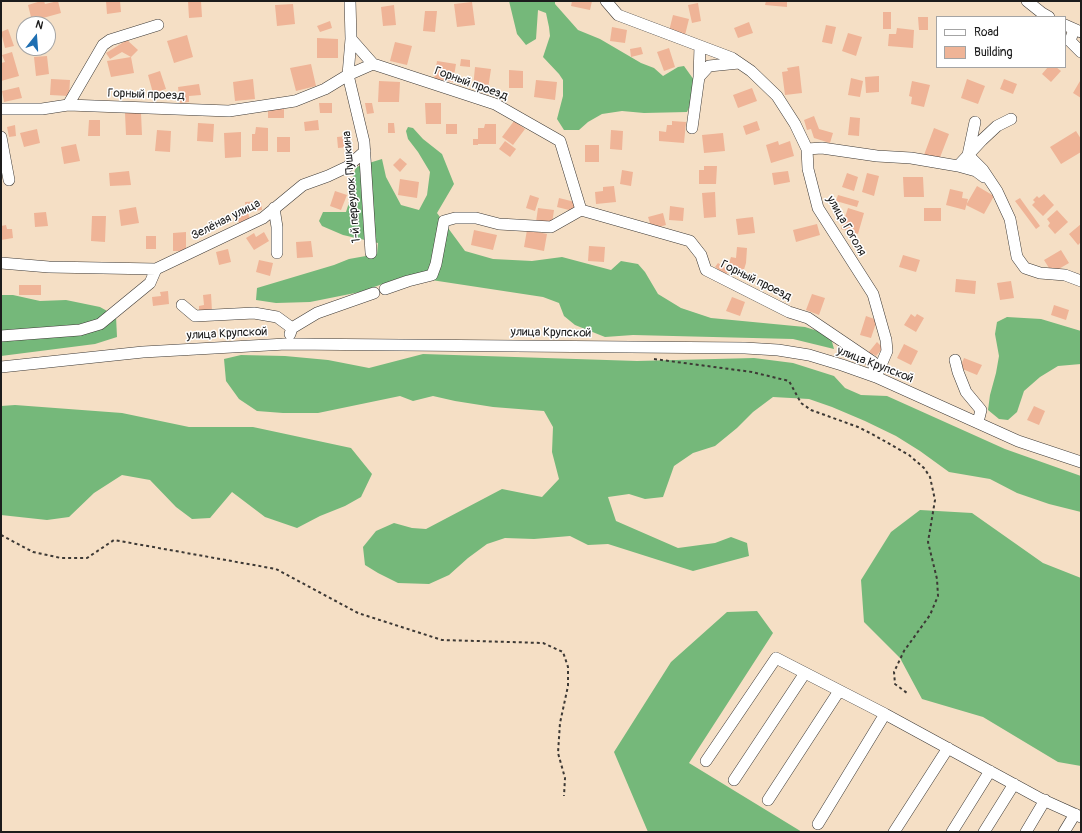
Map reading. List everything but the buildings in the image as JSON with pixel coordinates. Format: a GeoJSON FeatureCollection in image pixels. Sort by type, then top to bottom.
{"type":"FeatureCollection","features":[{"type":"Feature","properties":{"kind":"street","name":"1-й переулок Пушкина"},"geometry":{"type":"LineString","coordinates":[[350,1],[351,39],[348,75],[361,128],[364,151],[371,253]]}},
{"type":"Feature","properties":{"kind":"street","name":"улица Гоголя"},"geometry":{"type":"LineString","coordinates":[[606,1],[618,15],[732,58],[751,71],[778,96],[795,124],[807,149],[808,170],[818,208],[873,294],[888,351],[876,377]]}},
{"type":"Feature","properties":{"kind":"street"},"geometry":{"type":"LineString","coordinates":[[1027,1],[1047,16]]}},
{"type":"Feature","properties":{"kind":"street"},"geometry":{"type":"LineString","coordinates":[[68,104],[103,45],[110,40],[158,25]]}},
{"type":"Feature","properties":{"kind":"street"},"geometry":{"type":"LineString","coordinates":[[1073,29],[1070,41],[1081,52]]}},
{"type":"Feature","properties":{"kind":"street"},"geometry":{"type":"LineString","coordinates":[[351,39],[373,64]]}},
{"type":"Feature","properties":{"kind":"street"},"geometry":{"type":"LineString","coordinates":[[692,128],[699,77],[700,46]]}},
{"type":"Feature","properties":{"kind":"street"},"geometry":{"type":"LineString","coordinates":[[699,77],[709,66],[740,63]]}},
{"type":"Feature","properties":{"kind":"street","name":"Горный проезд"},"geometry":{"type":"LineString","coordinates":[[1,109],[42,109],[68,104],[229,111],[295,101],[325,89],[348,75],[373,64],[495,104],[560,141],[581,210],[690,241],[701,255],[706,270],[789,312],[808,318],[873,362],[876,377]]}},
{"type":"Feature","properties":{"kind":"street"},"geometry":{"type":"LineString","coordinates":[[958,166],[997,126],[1011,119]]}},
{"type":"Feature","properties":{"kind":"street"},"geometry":{"type":"LineString","coordinates":[[968,155],[975,122]]}},
{"type":"Feature","properties":{"kind":"street"},"geometry":{"type":"LineString","coordinates":[[1,137],[9,180]]}},
{"type":"Feature","properties":{"kind":"street"},"geometry":{"type":"LineString","coordinates":[[807,149],[822,148],[877,156],[911,158],[958,166],[976,171],[992,182]]}},
{"type":"Feature","properties":{"kind":"street","name":"Зелёная улица"},"geometry":{"type":"LineString","coordinates":[[1,263],[156,269],[263,218],[303,186],[347,167],[364,151]]}},
{"type":"Feature","properties":{"kind":"street"},"geometry":{"type":"LineString","coordinates":[[968,155],[983,170],[992,182],[1010,219],[1016,257],[1025,268],[1040,273],[1065,275],[1081,281]]}},
{"type":"Feature","properties":{"kind":"street"},"geometry":{"type":"LineString","coordinates":[[274,208],[277,227],[277,253]]}},
{"type":"Feature","properties":{"kind":"street"},"geometry":{"type":"LineString","coordinates":[[385,289],[432,274],[436,264],[444,221],[455,218],[476,218],[499,224],[551,227],[581,210]]}},
{"type":"Feature","properties":{"kind":"street"},"geometry":{"type":"LineString","coordinates":[[1,336],[80,330],[100,324],[150,283],[156,269]]}},
{"type":"Feature","properties":{"kind":"street"},"geometry":{"type":"LineString","coordinates":[[286,344],[292,328],[317,313],[374,293]]}},
{"type":"Feature","properties":{"kind":"street"},"geometry":{"type":"LineString","coordinates":[[182,305],[195,316],[254,313],[277,317],[292,328]]}},
{"type":"Feature","properties":{"kind":"street","name":"улица Крупской"},"geometry":{"type":"LineString","coordinates":[[1,367],[143,352],[286,344],[746,348],[778,350],[809,354],[842,364],[876,377],[1018,441],[1081,462]]}},
{"type":"Feature","properties":{"kind":"street"},"geometry":{"type":"LineString","coordinates":[[955,360],[966,392],[981,410],[978,422]]}},
{"type":"Feature","properties":{"kind":"street"},"geometry":{"type":"LineString","coordinates":[[706,761],[776,658],[885,714],[1014,784],[1078,815],[1064,832]]}},
{"type":"Feature","properties":{"kind":"street"},"geometry":{"type":"LineString","coordinates":[[734,780],[806,674]]}},
{"type":"Feature","properties":{"kind":"street"},"geometry":{"type":"LineString","coordinates":[[768,800],[839,691]]}},
{"type":"Feature","properties":{"kind":"street"},"geometry":{"type":"LineString","coordinates":[[818,824],[885,714]]}},
{"type":"Feature","properties":{"kind":"street"},"geometry":{"type":"LineString","coordinates":[[894,832],[948,748]]}},
{"type":"Feature","properties":{"kind":"street"},"geometry":{"type":"LineString","coordinates":[[952,832],[990,771]]}},
{"type":"Feature","properties":{"kind":"street"},"geometry":{"type":"LineString","coordinates":[[984,832],[1014,784]]}},
{"type":"Feature","properties":{"kind":"street"},"geometry":{"type":"LineString","coordinates":[[1026,832],[1045,800]]}},
{"type":"Feature","properties":{"kind":"path"},"geometry":{"type":"LineString","coordinates":[[651,359],[752,372],[790,381],[801,403],[811,410],[858,427],[872,434],[909,455],[924,468],[930,477],[935,500],[928,542],[937,578],[938,596],[930,615],[904,651],[894,672],[895,684],[907,693]]}},
{"type":"Feature","properties":{"kind":"path"},"geometry":{"type":"LineString","coordinates":[[1,535],[33,552],[61,558],[87,558],[114,540],[276,569],[358,613],[393,626],[442,640],[544,643],[563,652],[568,667],[568,686],[560,723],[558,753],[564,778],[564,796]]}},
{"type":"Feature","properties":{"kind":"green space"},"geometry":{"type":"Polygon","coordinates":[[[509,1],[555,1],[555,4],[578,30],[600,39],[641,63],[654,68],[663,76],[678,67],[684,66],[694,80],[691,103],[687,112],[644,113],[622,111],[602,114],[588,122],[579,130],[564,130],[557,119],[563,96],[563,80],[543,57],[550,36],[546,13],[538,10],[536,39],[526,45],[517,34],[509,1]]]}},
{"type":"Feature","properties":{"kind":"green space"},"geometry":{"type":"Polygon","coordinates":[[[408,127],[413,128],[423,139],[442,154],[454,184],[437,213],[465,251],[493,259],[532,261],[562,257],[611,270],[621,261],[638,264],[645,272],[658,294],[681,308],[711,318],[805,327],[821,332],[831,338],[834,349],[793,339],[633,335],[605,337],[575,325],[564,316],[559,303],[543,297],[405,276],[360,292],[310,302],[276,303],[256,300],[257,288],[334,265],[349,259],[377,254],[378,243],[343,235],[322,226],[319,221],[323,212],[346,212],[353,190],[352,179],[356,167],[382,159],[386,177],[401,205],[419,210],[427,195],[430,172],[408,139],[406,131],[408,127]]]}},
{"type":"Feature","properties":{"kind":"green space"},"geometry":{"type":"Polygon","coordinates":[[[1,295],[13,295],[40,301],[66,300],[100,307],[116,316],[117,337],[95,344],[1,356],[1,295]]]}},
{"type":"Feature","properties":{"kind":"green space"},"geometry":{"type":"Polygon","coordinates":[[[1007,317],[1041,319],[1081,331],[1081,364],[1058,366],[1040,377],[1024,391],[1017,412],[1008,420],[999,419],[988,410],[999,356],[995,334],[997,322],[1007,317]]]}},
{"type":"Feature","properties":{"kind":"green space"},"geometry":{"type":"Polygon","coordinates":[[[423,354],[637,361],[754,358],[793,363],[834,376],[845,388],[861,395],[887,396],[1005,449],[1081,476],[1081,512],[1049,504],[1017,493],[990,479],[949,472],[896,436],[832,407],[809,399],[773,397],[753,412],[737,428],[715,446],[693,453],[674,466],[663,497],[645,499],[629,494],[608,497],[616,521],[678,548],[715,543],[731,537],[747,543],[749,556],[693,571],[608,544],[588,545],[570,536],[534,539],[505,538],[487,544],[449,575],[429,584],[398,583],[365,565],[363,547],[376,531],[394,523],[412,528],[426,529],[502,489],[542,497],[559,479],[552,452],[553,427],[544,411],[493,407],[433,396],[413,401],[400,396],[318,413],[257,411],[239,399],[226,381],[224,359],[241,355],[285,356],[328,360],[369,368],[423,354]]]}},
{"type":"Feature","properties":{"kind":"green space"},"geometry":{"type":"Polygon","coordinates":[[[15,405],[122,413],[189,427],[253,427],[351,448],[372,474],[361,497],[297,528],[265,517],[232,492],[210,518],[192,519],[176,507],[150,480],[122,475],[94,493],[69,517],[47,520],[1,515],[1,406],[15,405]]]}},
{"type":"Feature","properties":{"kind":"green space"},"geometry":{"type":"Polygon","coordinates":[[[920,510],[972,513],[1043,563],[1081,578],[1081,766],[1058,762],[983,717],[922,699],[900,658],[864,622],[861,580],[891,532],[920,510]]]}},
{"type":"Feature","properties":{"kind":"green space"},"geometry":{"type":"Polygon","coordinates":[[[757,611],[773,633],[689,763],[802,832],[648,832],[614,752],[671,662],[727,612],[757,611]]]}}]}
